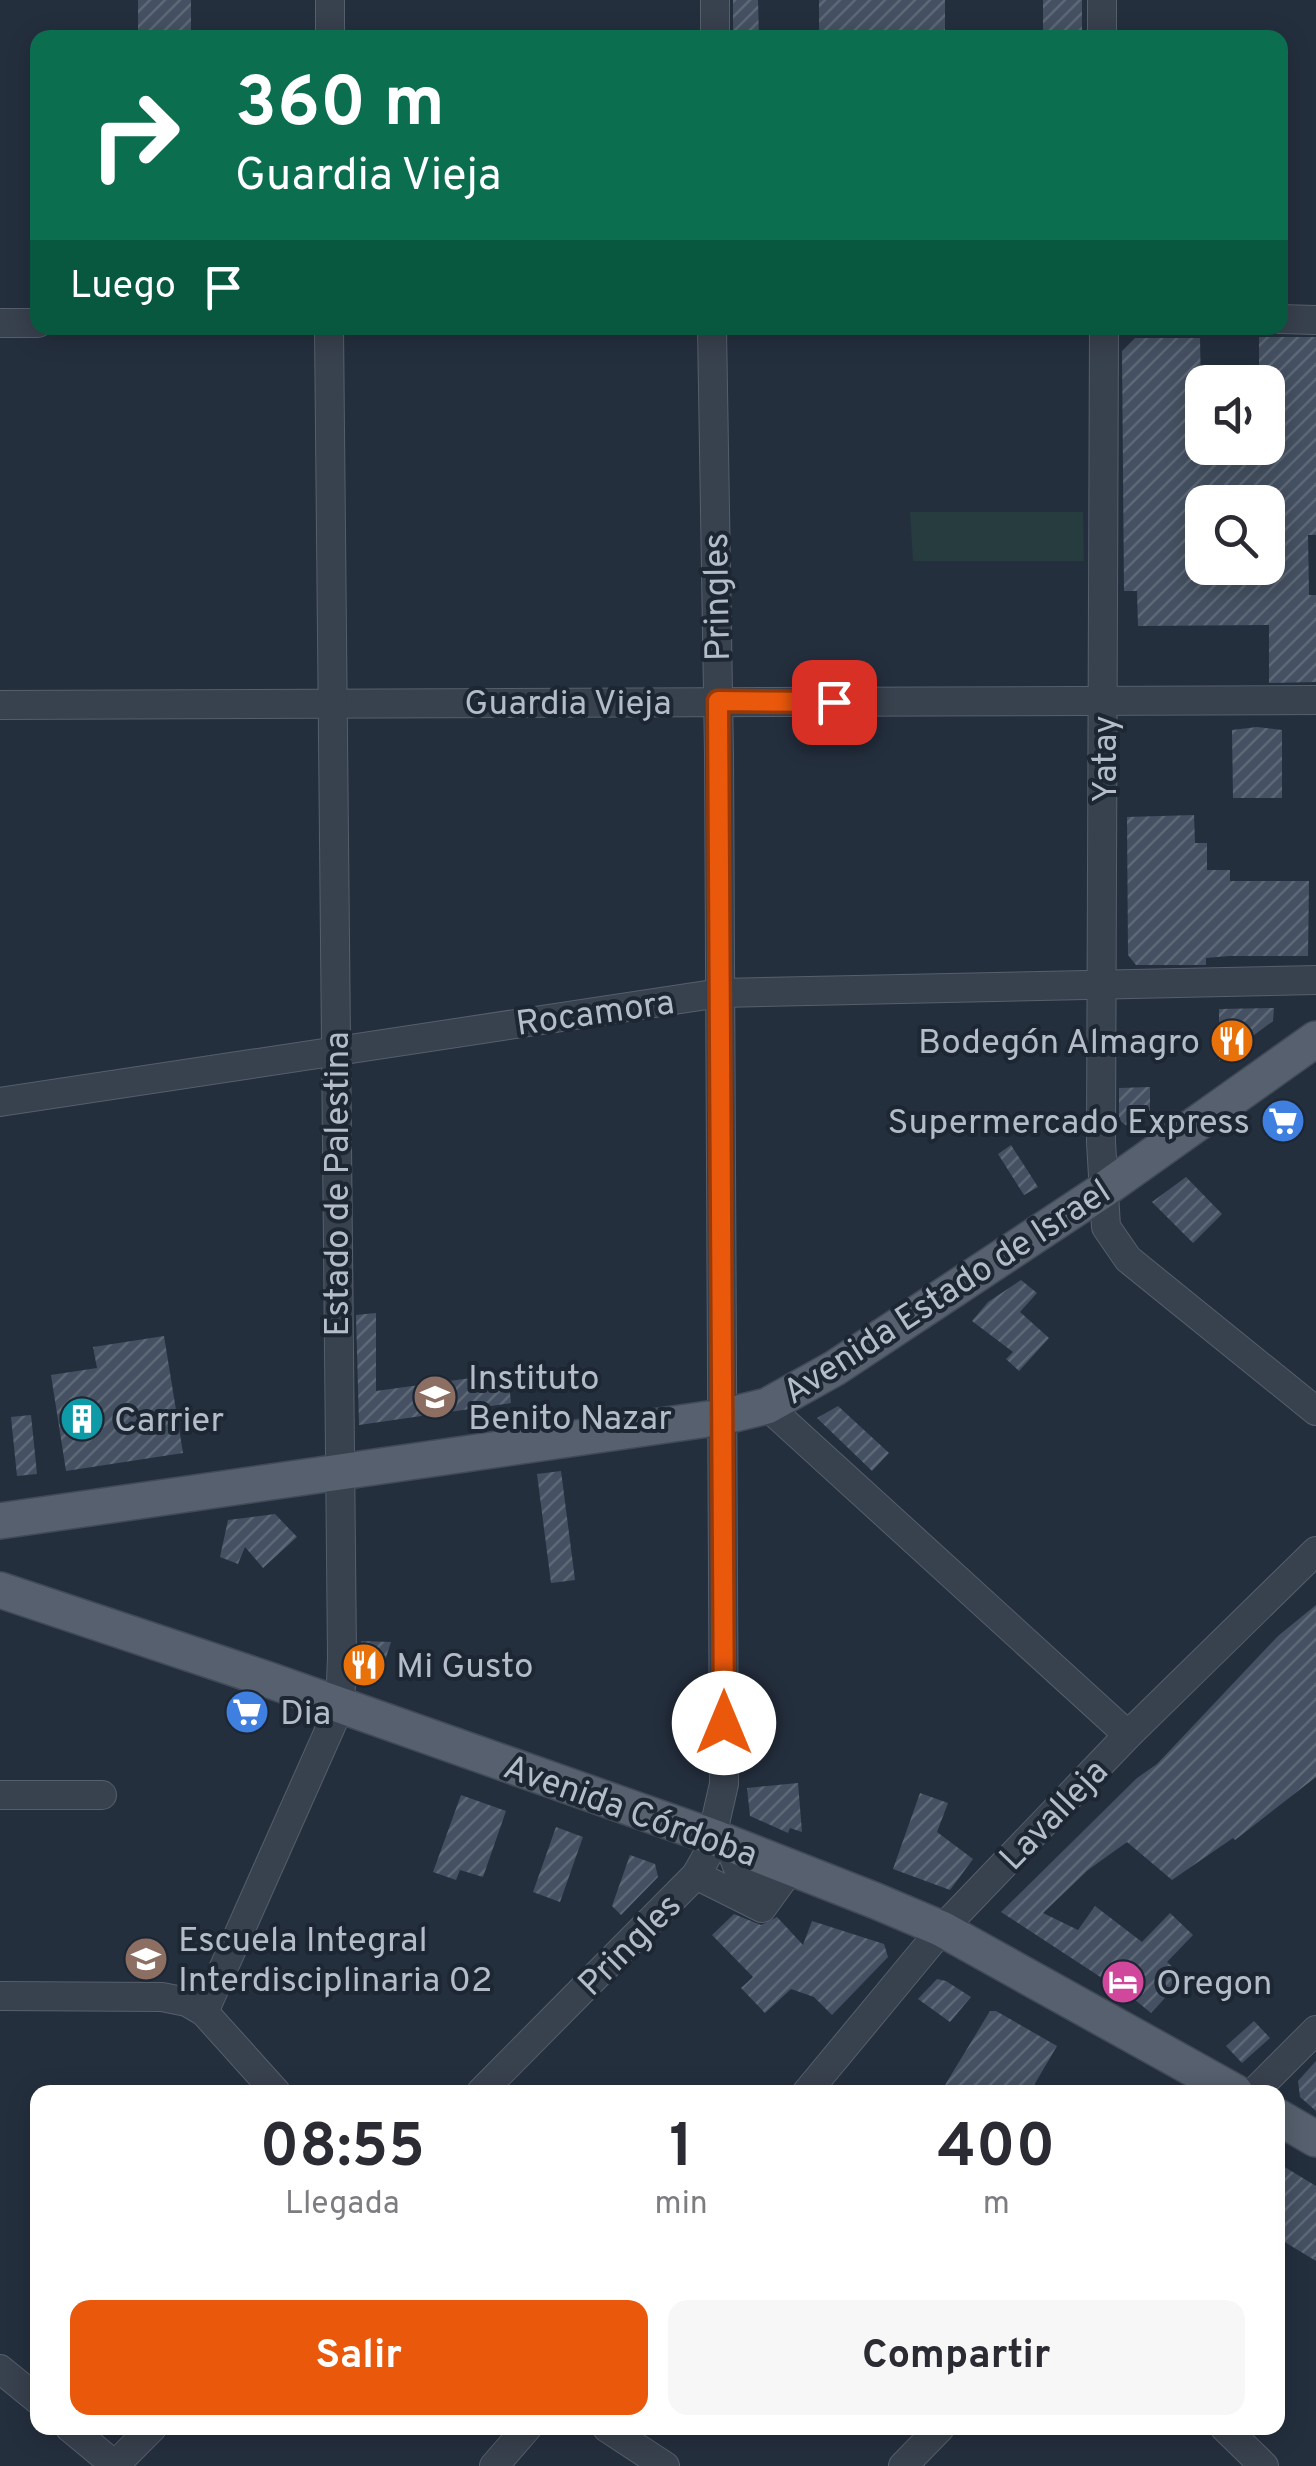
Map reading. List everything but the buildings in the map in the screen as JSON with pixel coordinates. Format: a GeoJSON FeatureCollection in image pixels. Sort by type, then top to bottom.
{"type":"FeatureCollection","features":[{"type":"Feature","properties":{"kind":"main road","name":"Avenida Estado de Israel"},"geometry":{"type":"LineString","coordinates":[[0,1521],[722,1417],[766,1406],[835,1368],[1102,1191],[1316,1039]]}},
{"type":"Feature","properties":{"kind":"main road","name":"Avenida Córdoba"},"geometry":{"type":"LineString","coordinates":[[0,1590],[720,1840],[784,1877],[942,1929],[1222,2085]]}},
{"type":"Feature","properties":{"kind":"main road"},"geometry":{"type":"LineString","coordinates":[[1285,2121],[1316,2139]]}},
{"type":"Feature","properties":{"kind":"street"},"geometry":{"type":"LineString","coordinates":[[330,0],[330,30]]}},
{"type":"Feature","properties":{"kind":"street"},"geometry":{"type":"LineString","coordinates":[[715,0],[715,30]]}},
{"type":"Feature","properties":{"kind":"street"},"geometry":{"type":"LineString","coordinates":[[1102,0],[1102,30]]}},
{"type":"Feature","properties":{"kind":"street"},"geometry":{"type":"LineString","coordinates":[[1288,319],[1316,320]]}},
{"type":"Feature","properties":{"kind":"street"},"geometry":{"type":"LineString","coordinates":[[0,323],[30,322]]}},
{"type":"Feature","properties":{"kind":"street","name":"Estado de Palestina"},"geometry":{"type":"LineString","coordinates":[[204,2012],[340,1706],[329,335]]}},
{"type":"Feature","properties":{"kind":"street","name":"Pringles"},"geometry":{"type":"LineString","coordinates":[[489,2085],[696,1875],[720,1840],[724,1773],[720,993],[712,335]]}},
{"type":"Feature","properties":{"kind":"street","name":"Yatay"},"geometry":{"type":"LineString","coordinates":[[1104,335],[1102,1191],[1106,1227],[1128,1259],[1316,1410]]}},
{"type":"Feature","properties":{"kind":"street","name":"Guardia Vieja"},"geometry":{"type":"LineString","coordinates":[[0,705],[1316,700]]}},
{"type":"Feature","properties":{"kind":"street","name":"Rocamora"},"geometry":{"type":"LineString","coordinates":[[0,1102],[720,993],[1316,980]]}},
{"type":"Feature","properties":{"kind":"street"},"geometry":{"type":"LineString","coordinates":[[766,1406],[1128,1735]]}},
{"type":"Feature","properties":{"kind":"street","name":"Lavalleja"},"geometry":{"type":"LineString","coordinates":[[812,2085],[942,1929],[1128,1735],[1316,1551]]}},
{"type":"Feature","properties":{"kind":"street"},"geometry":{"type":"LineString","coordinates":[[0,1796],[102,1795]]}},
{"type":"Feature","properties":{"kind":"street"},"geometry":{"type":"LineString","coordinates":[[696,1875],[762,1908],[784,1877]]}},
{"type":"Feature","properties":{"kind":"street"},"geometry":{"type":"LineString","coordinates":[[0,1996],[162,1997],[187,2002],[204,2012],[270,2085]]}},
{"type":"Feature","properties":{"kind":"street"},"geometry":{"type":"LineString","coordinates":[[1261,2085],[1316,2030]]}},
{"type":"Feature","properties":{"kind":"street"},"geometry":{"type":"LineString","coordinates":[[0,2370],[30,2394]]}},
{"type":"Feature","properties":{"kind":"street"},"geometry":{"type":"LineString","coordinates":[[78,2435],[116,2466],[145,2435]]}},
{"type":"Feature","properties":{"kind":"street"},"geometry":{"type":"LineString","coordinates":[[494,2466],[521,2435]]}},
{"type":"Feature","properties":{"kind":"street"},"geometry":{"type":"LineString","coordinates":[[617,2435],[665,2466]]}},
{"type":"Feature","properties":{"kind":"street"},"geometry":{"type":"LineString","coordinates":[[903,2466],[933,2435]]}},
{"type":"Feature","properties":{"kind":"street"},"geometry":{"type":"LineString","coordinates":[[1232,2435],[1264,2466]]}},
{"type":"Feature","properties":{"kind":"green space"},"geometry":{"type":"Polygon","coordinates":[[[910,512],[1083,512],[1084,561],[913,561],[910,512]]]}},
{"type":"Feature","properties":{"kind":"place","name":"Bodegón Almagro"},"geometry":{"type":"Point","coordinates":[1232,1041]}},
{"type":"Feature","properties":{"kind":"place","name":"Supermercado Express"},"geometry":{"type":"Point","coordinates":[1283,1121]}},
{"type":"Feature","properties":{"kind":"place","name":"Instituto Benito Nazar"},"geometry":{"type":"Point","coordinates":[435,1397]}},
{"type":"Feature","properties":{"kind":"place","name":"Carrier"},"geometry":{"type":"Point","coordinates":[82,1419]}},
{"type":"Feature","properties":{"kind":"place","name":"Mi Gusto"},"geometry":{"type":"Point","coordinates":[364,1665]}},
{"type":"Feature","properties":{"kind":"place","name":"Dia"},"geometry":{"type":"Point","coordinates":[247,1712]}},
{"type":"Feature","properties":{"kind":"place","name":"Escuela Integral Interdisciplinaria 02"},"geometry":{"type":"Point","coordinates":[146,1959]}},
{"type":"Feature","properties":{"kind":"place","name":"Oregon"},"geometry":{"type":"Point","coordinates":[1123,1982]}},
{"type":"Feature","properties":{"kind":"route"},"geometry":{"type":"LineString","coordinates":[[724,1723],[718,701],[834,702]]}}]}
